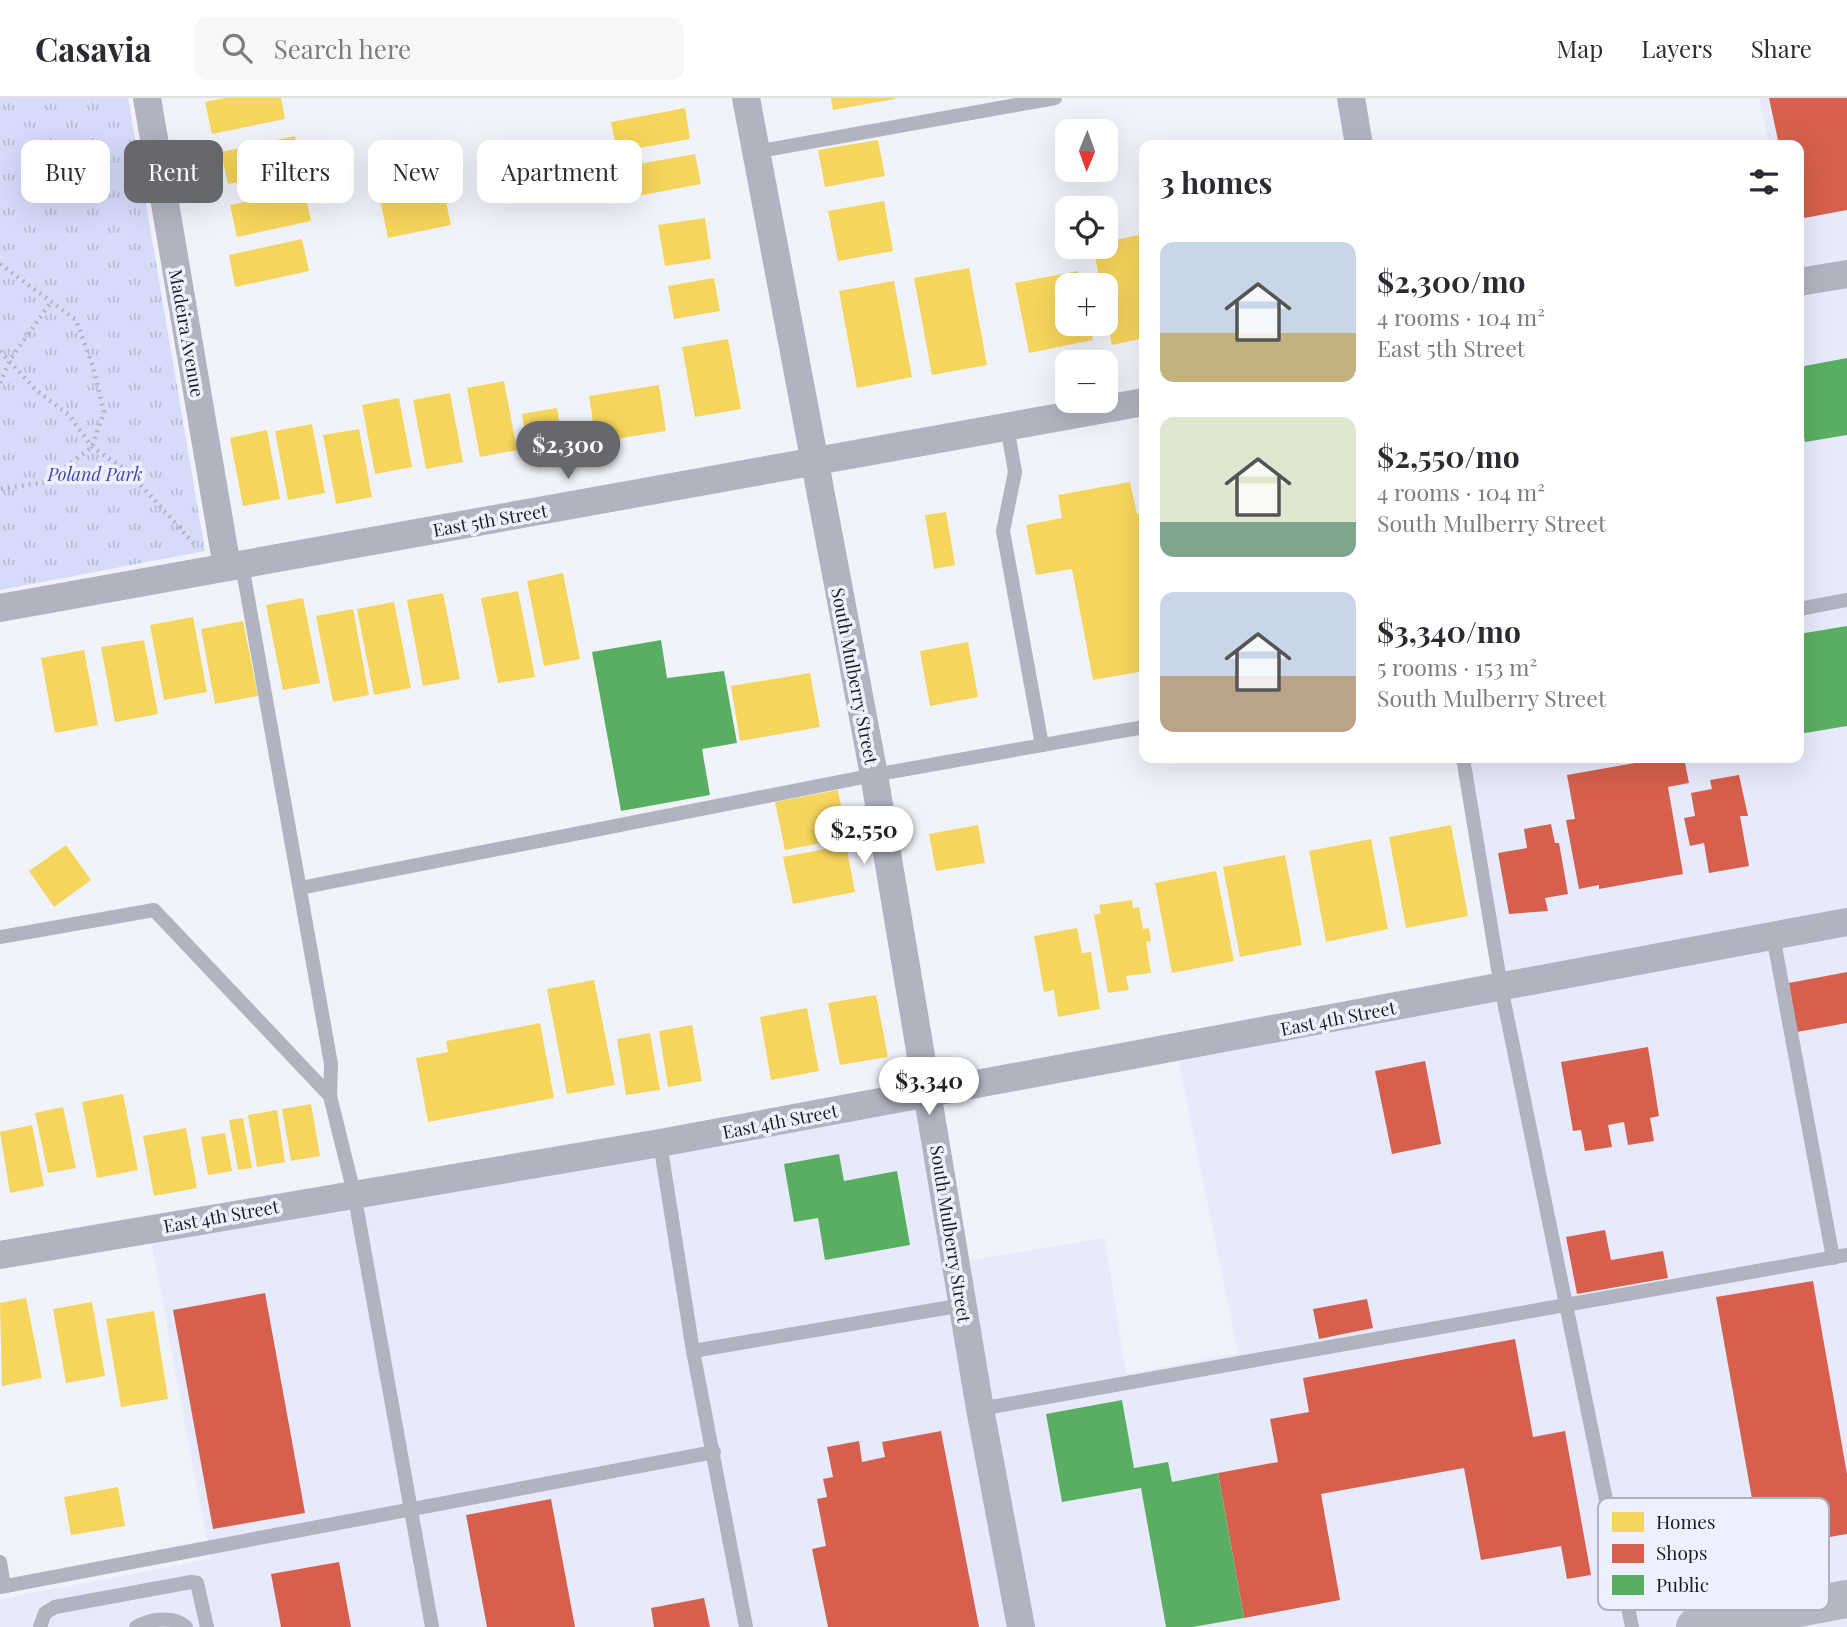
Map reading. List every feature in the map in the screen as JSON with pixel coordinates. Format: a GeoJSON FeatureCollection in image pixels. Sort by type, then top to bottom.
{"type":"FeatureCollection","features":[{"type":"Feature","properties":{"kind":"main road"},"geometry":{"type":"LineString","coordinates":[[1829,1602],[1847,1599]]}},
{"type":"Feature","properties":{"kind":"main road"},"geometry":{"type":"LineString","coordinates":[[1713,1625],[1790,1610]]}},
{"type":"Feature","properties":{"kind":"street","name":"Madeira Avenue"},"geometry":{"type":"LineString","coordinates":[[147,98],[234,566]]}},
{"type":"Feature","properties":{"kind":"street","name":"South Mulberry Street"},"geometry":{"type":"LineString","coordinates":[[746,98],[874,775],[980,1409],[1021,1627]]}},
{"type":"Feature","properties":{"kind":"street"},"geometry":{"type":"LineString","coordinates":[[1351,98],[1358,140]]}},
{"type":"Feature","properties":{"kind":"street"},"geometry":{"type":"LineString","coordinates":[[1804,281],[1847,274]]}},
{"type":"Feature","properties":{"kind":"street","name":"East 5th Street"},"geometry":{"type":"LineString","coordinates":[[0,608],[1139,402]]}},
{"type":"Feature","properties":{"kind":"street","name":"East 4th Street"},"geometry":{"type":"LineString","coordinates":[[0,1255],[660,1143],[1847,922]]}},
{"type":"Feature","properties":{"kind":"lane"},"geometry":{"type":"LineString","coordinates":[[755,152],[1055,98]]}},
{"type":"Feature","properties":{"kind":"lane"},"geometry":{"type":"LineString","coordinates":[[1007,426],[1015,472],[1003,531],[1042,745]]}},
{"type":"Feature","properties":{"kind":"lane"},"geometry":{"type":"LineString","coordinates":[[234,566],[300,888],[331,1064],[330,1096],[355,1193],[432,1627]]}},
{"type":"Feature","properties":{"kind":"lane"},"geometry":{"type":"LineString","coordinates":[[1804,607],[1847,600]]}},
{"type":"Feature","properties":{"kind":"lane"},"geometry":{"type":"LineString","coordinates":[[300,888],[874,775],[1139,728]]}},
{"type":"Feature","properties":{"kind":"lane"},"geometry":{"type":"LineString","coordinates":[[1464,763],[1501,987],[1606,1498]]}},
{"type":"Feature","properties":{"kind":"lane"},"geometry":{"type":"LineString","coordinates":[[0,937],[154,910],[330,1096]]}},
{"type":"Feature","properties":{"kind":"lane"},"geometry":{"type":"LineString","coordinates":[[980,1409],[1840,1256],[1773,936]]}},
{"type":"Feature","properties":{"kind":"lane"},"geometry":{"type":"LineString","coordinates":[[660,1143],[693,1351],[746,1627]]}},
{"type":"Feature","properties":{"kind":"lane"},"geometry":{"type":"LineString","coordinates":[[693,1351],[963,1305]]}},
{"type":"Feature","properties":{"kind":"lane"},"geometry":{"type":"LineString","coordinates":[[0,1562],[2,1587],[714,1452]]}},
{"type":"Feature","properties":{"kind":"lane"},"geometry":{"type":"LineString","coordinates":[[40,1627],[45,1613],[55,1607],[191,1582],[197,1583],[200,1589],[207,1627]]}},
{"type":"Feature","properties":{"kind":"lane"},"geometry":{"type":"LineString","coordinates":[[136,1627],[163,1620],[177,1620],[186,1627]]}},
{"type":"Feature","properties":{"kind":"path"},"geometry":{"type":"LineString","coordinates":[[0,264],[76,320],[93,367],[104,412],[92,447],[46,482],[0,489]]}},
{"type":"Feature","properties":{"kind":"path"},"geometry":{"type":"LineString","coordinates":[[0,383],[10,360],[51,302]]}},
{"type":"Feature","properties":{"kind":"path"},"geometry":{"type":"LineString","coordinates":[[0,351],[36,390],[69,415],[92,447],[129,472],[197,547],[234,566]]}},
{"type":"Feature","properties":{"kind":"shaded area"},"geometry":{"type":"Polygon","coordinates":[[[1759,98],[1847,98],[1847,1627],[0,1627],[0,1599],[210,1559],[149,1229],[928,1093],[956,1263],[1105,1238],[1126,1374],[1238,1353],[1176,1049],[1501,987],[1464,763],[1804,763],[1804,140],[1768,140],[1759,98]]]}},
{"type":"Feature","properties":{"kind":"green space","name":"Poland Park"},"geometry":{"type":"Polygon","coordinates":[[[0,98],[128,98],[135,140],[124,140],[124,203],[146,203],[205,551],[0,590],[0,98]]]}},
{"type":"Feature","properties":{"kind":"building: Homes"},"geometry":{"type":"Polygon","coordinates":[[[225,98],[281,98],[285,119],[212,134],[205,102],[225,98]]]}},
{"type":"Feature","properties":{"kind":"building: Homes"},"geometry":{"type":"Polygon","coordinates":[[[831,98],[895,98],[895,99],[833,110],[831,98]]]}},
{"type":"Feature","properties":{"kind":"building: Homes"},"geometry":{"type":"Polygon","coordinates":[[[685,108],[690,139],[642,148],[642,140],[615,140],[611,122],[685,108]]]}},
{"type":"Feature","properties":{"kind":"building: Homes"},"geometry":{"type":"Polygon","coordinates":[[[295,136],[296,140],[276,140],[295,136]]]}},
{"type":"Feature","properties":{"kind":"building: Homes"},"geometry":{"type":"Polygon","coordinates":[[[878,140],[885,176],[825,187],[818,150],[878,140]]]}},
{"type":"Feature","properties":{"kind":"building: Homes"},"geometry":{"type":"Polygon","coordinates":[[[237,149],[237,182],[228,184],[223,152],[237,149]]]}},
{"type":"Feature","properties":{"kind":"building: Homes"},"geometry":{"type":"Polygon","coordinates":[[[695,154],[701,184],[642,195],[642,163],[695,154]]]}},
{"type":"Feature","properties":{"kind":"building: Homes"},"geometry":{"type":"Polygon","coordinates":[[[884,201],[893,251],[838,261],[828,211],[884,201]]]}},
{"type":"Feature","properties":{"kind":"building: Homes"},"geometry":{"type":"Polygon","coordinates":[[[307,203],[311,221],[237,237],[230,205],[307,203]]]}},
{"type":"Feature","properties":{"kind":"building: Homes"},"geometry":{"type":"Polygon","coordinates":[[[381,203],[446,203],[451,225],[388,238],[381,203]]]}},
{"type":"Feature","properties":{"kind":"building: Homes"},"geometry":{"type":"Polygon","coordinates":[[[705,218],[711,259],[665,266],[658,225],[705,218]]]}},
{"type":"Feature","properties":{"kind":"building: Homes"},"geometry":{"type":"Polygon","coordinates":[[[1139,235],[1139,339],[1112,345],[1110,336],[1118,336],[1118,273],[1098,273],[1096,259],[1118,259],[1118,239],[1139,235]]]}},
{"type":"Feature","properties":{"kind":"building: Homes"},"geometry":{"type":"Polygon","coordinates":[[[302,239],[309,271],[235,287],[229,255],[302,239]]]}},
{"type":"Feature","properties":{"kind":"building: Homes"},"geometry":{"type":"Polygon","coordinates":[[[969,268],[987,365],[932,375],[914,278],[969,268]]]}},
{"type":"Feature","properties":{"kind":"building: Homes"},"geometry":{"type":"Polygon","coordinates":[[[1055,275],[1055,336],[1092,336],[1093,340],[1029,353],[1015,283],[1055,275]]]}},
{"type":"Feature","properties":{"kind":"building: Homes"},"geometry":{"type":"Polygon","coordinates":[[[714,278],[720,311],[674,319],[668,286],[714,278]]]}},
{"type":"Feature","properties":{"kind":"building: Homes"},"geometry":{"type":"Polygon","coordinates":[[[894,281],[912,377],[857,388],[839,291],[894,281]]]}},
{"type":"Feature","properties":{"kind":"building: Homes"},"geometry":{"type":"Polygon","coordinates":[[[728,339],[741,409],[695,417],[682,347],[728,339]]]}},
{"type":"Feature","properties":{"kind":"building: Homes"},"geometry":{"type":"Polygon","coordinates":[[[504,381],[517,450],[480,457],[467,388],[504,381]]]}},
{"type":"Feature","properties":{"kind":"building: Homes"},"geometry":{"type":"Polygon","coordinates":[[[659,385],[666,431],[596,442],[589,396],[659,385]]]}},
{"type":"Feature","properties":{"kind":"building: Homes"},"geometry":{"type":"Polygon","coordinates":[[[450,393],[463,462],[426,469],[413,400],[450,393]]]}},
{"type":"Feature","properties":{"kind":"building: Homes"},"geometry":{"type":"Polygon","coordinates":[[[399,398],[412,467],[375,474],[362,405],[399,398]]]}},
{"type":"Feature","properties":{"kind":"building: Homes"},"geometry":{"type":"Polygon","coordinates":[[[557,408],[564,451],[529,457],[522,414],[557,408]]]}},
{"type":"Feature","properties":{"kind":"building: Homes"},"geometry":{"type":"Polygon","coordinates":[[[312,424],[325,493],[288,500],[275,431],[312,424]]]}},
{"type":"Feature","properties":{"kind":"building: Homes"},"geometry":{"type":"Polygon","coordinates":[[[359,429],[372,497],[336,504],[323,435],[359,429]]]}},
{"type":"Feature","properties":{"kind":"building: Homes"},"geometry":{"type":"Polygon","coordinates":[[[267,430],[280,499],[243,506],[230,438],[267,430]]]}},
{"type":"Feature","properties":{"kind":"building: Homes"},"geometry":{"type":"Polygon","coordinates":[[[1130,482],[1139,514],[1139,672],[1093,680],[1072,569],[1036,575],[1026,525],[1062,518],[1058,495],[1130,482]]]}},
{"type":"Feature","properties":{"kind":"building: Homes"},"geometry":{"type":"Polygon","coordinates":[[[946,512],[955,565],[934,569],[925,515],[946,512]]]}},
{"type":"Feature","properties":{"kind":"building: Homes"},"geometry":{"type":"Polygon","coordinates":[[[563,573],[580,659],[544,666],[527,581],[563,573]]]}},
{"type":"Feature","properties":{"kind":"building: Homes"},"geometry":{"type":"Polygon","coordinates":[[[518,591],[535,677],[498,683],[481,598],[518,591]]]}},
{"type":"Feature","properties":{"kind":"building: Homes"},"geometry":{"type":"Polygon","coordinates":[[[443,593],[460,679],[423,686],[407,600],[443,593]]]}},
{"type":"Feature","properties":{"kind":"building: Homes"},"geometry":{"type":"Polygon","coordinates":[[[303,598],[320,683],[283,690],[266,605],[303,598]]]}},
{"type":"Feature","properties":{"kind":"building: Homes"},"geometry":{"type":"Polygon","coordinates":[[[394,602],[411,688],[374,695],[357,609],[394,602]]]}},
{"type":"Feature","properties":{"kind":"building: Homes"},"geometry":{"type":"Polygon","coordinates":[[[353,609],[369,695],[333,702],[316,616],[353,609]]]}},
{"type":"Feature","properties":{"kind":"building: Homes"},"geometry":{"type":"Polygon","coordinates":[[[193,617],[207,692],[164,700],[150,625],[193,617]]]}},
{"type":"Feature","properties":{"kind":"building: Homes"},"geometry":{"type":"Polygon","coordinates":[[[243,621],[258,696],[215,704],[201,629],[243,621]]]}},
{"type":"Feature","properties":{"kind":"building: Homes"},"geometry":{"type":"Polygon","coordinates":[[[144,640],[158,714],[115,722],[101,647],[144,640]]]}},
{"type":"Feature","properties":{"kind":"building: Homes"},"geometry":{"type":"Polygon","coordinates":[[[968,642],[978,697],[930,706],[920,651],[968,642]]]}},
{"type":"Feature","properties":{"kind":"building: Homes"},"geometry":{"type":"Polygon","coordinates":[[[84,650],[98,725],[55,733],[41,658],[84,650]]]}},
{"type":"Feature","properties":{"kind":"building: Homes"},"geometry":{"type":"Polygon","coordinates":[[[810,673],[820,727],[740,741],[731,686],[810,673]]]}},
{"type":"Feature","properties":{"kind":"building: Homes"},"geometry":{"type":"Polygon","coordinates":[[[838,790],[847,838],[785,850],[775,802],[838,790]]]}},
{"type":"Feature","properties":{"kind":"building: Homes"},"geometry":{"type":"Polygon","coordinates":[[[978,825],[985,863],[936,871],[929,834],[978,825]]]}},
{"type":"Feature","properties":{"kind":"building: Homes"},"geometry":{"type":"Polygon","coordinates":[[[1451,825],[1468,916],[1406,928],[1389,837],[1451,825]]]}},
{"type":"Feature","properties":{"kind":"building: Homes"},"geometry":{"type":"Polygon","coordinates":[[[1371,839],[1388,929],[1326,942],[1309,851],[1371,839]]]}},
{"type":"Feature","properties":{"kind":"building: Homes"},"geometry":{"type":"Polygon","coordinates":[[[66,845],[91,880],[54,907],[29,871],[66,845]]]}},
{"type":"Feature","properties":{"kind":"building: Homes"},"geometry":{"type":"Polygon","coordinates":[[[846,845],[855,892],[793,904],[783,857],[846,845]]]}},
{"type":"Feature","properties":{"kind":"building: Homes"},"geometry":{"type":"Polygon","coordinates":[[[1285,855],[1302,945],[1240,957],[1223,867],[1285,855]]]}},
{"type":"Feature","properties":{"kind":"building: Homes"},"geometry":{"type":"Polygon","coordinates":[[[1216,871],[1234,961],[1172,973],[1155,883],[1216,871]]]}},
{"type":"Feature","properties":{"kind":"building: Homes"},"geometry":{"type":"Polygon","coordinates":[[[1132,900],[1133,908],[1139,907],[1143,929],[1149,928],[1151,941],[1146,942],[1151,973],[1126,976],[1129,990],[1108,993],[1094,915],[1101,913],[1099,905],[1132,900]]]}},
{"type":"Feature","properties":{"kind":"building: Homes"},"geometry":{"type":"Polygon","coordinates":[[[1077,928],[1082,953],[1091,952],[1100,1009],[1058,1017],[1054,990],[1044,992],[1034,936],[1077,928]]]}},
{"type":"Feature","properties":{"kind":"building: Homes"},"geometry":{"type":"Polygon","coordinates":[[[594,980],[615,1085],[567,1094],[547,989],[594,980]]]}},
{"type":"Feature","properties":{"kind":"building: Homes"},"geometry":{"type":"Polygon","coordinates":[[[876,995],[888,1057],[840,1065],[828,1003],[876,995]]]}},
{"type":"Feature","properties":{"kind":"building: Homes"},"geometry":{"type":"Polygon","coordinates":[[[807,1008],[819,1071],[771,1080],[760,1017],[807,1008]]]}},
{"type":"Feature","properties":{"kind":"building: Homes"},"geometry":{"type":"Polygon","coordinates":[[[540,1023],[554,1098],[428,1122],[416,1058],[448,1052],[446,1041],[540,1023]]]}},
{"type":"Feature","properties":{"kind":"building: Homes"},"geometry":{"type":"Polygon","coordinates":[[[692,1025],[702,1081],[668,1087],[659,1031],[692,1025]]]}},
{"type":"Feature","properties":{"kind":"building: Homes"},"geometry":{"type":"Polygon","coordinates":[[[650,1033],[660,1090],[626,1095],[617,1039],[650,1033]]]}},
{"type":"Feature","properties":{"kind":"building: Homes"},"geometry":{"type":"Polygon","coordinates":[[[123,1094],[138,1170],[97,1178],[82,1102],[123,1094]]]}},
{"type":"Feature","properties":{"kind":"building: Homes"},"geometry":{"type":"Polygon","coordinates":[[[311,1104],[320,1156],[291,1161],[282,1109],[311,1104]]]}},
{"type":"Feature","properties":{"kind":"building: Homes"},"geometry":{"type":"Polygon","coordinates":[[[63,1107],[76,1168],[48,1173],[35,1113],[63,1107]]]}},
{"type":"Feature","properties":{"kind":"building: Homes"},"geometry":{"type":"Polygon","coordinates":[[[277,1110],[285,1162],[257,1167],[248,1115],[277,1110]]]}},
{"type":"Feature","properties":{"kind":"building: Homes"},"geometry":{"type":"Polygon","coordinates":[[[243,1118],[252,1168],[238,1170],[229,1120],[243,1118]]]}},
{"type":"Feature","properties":{"kind":"building: Homes"},"geometry":{"type":"Polygon","coordinates":[[[32,1125],[44,1186],[10,1193],[0,1132],[32,1125]]]}},
{"type":"Feature","properties":{"kind":"building: Homes"},"geometry":{"type":"Polygon","coordinates":[[[186,1128],[197,1188],[154,1196],[143,1136],[186,1128]]]}},
{"type":"Feature","properties":{"kind":"building: Homes"},"geometry":{"type":"Polygon","coordinates":[[[225,1133],[232,1171],[208,1175],[201,1137],[225,1133]]]}},
{"type":"Feature","properties":{"kind":"building: Homes"},"geometry":{"type":"Polygon","coordinates":[[[26,1298],[42,1378],[2,1386],[0,1303],[26,1298]]]}},
{"type":"Feature","properties":{"kind":"building: Homes"},"geometry":{"type":"Polygon","coordinates":[[[92,1302],[105,1376],[66,1383],[53,1309],[92,1302]]]}},
{"type":"Feature","properties":{"kind":"building: Homes"},"geometry":{"type":"Polygon","coordinates":[[[154,1311],[168,1399],[121,1407],[106,1319],[154,1311]]]}},
{"type":"Feature","properties":{"kind":"building: Homes"},"geometry":{"type":"Polygon","coordinates":[[[118,1487],[125,1526],[71,1535],[64,1497],[118,1487]]]}},
{"type":"Feature","properties":{"kind":"building: Shops"},"geometry":{"type":"Polygon","coordinates":[[[1769,98],[1847,98],[1847,210],[1804,218],[1804,140],[1778,140],[1769,98]]]}},
{"type":"Feature","properties":{"kind":"building: Shops"},"geometry":{"type":"Polygon","coordinates":[[[1635,763],[1685,763],[1689,783],[1668,787],[1683,874],[1599,889],[1599,885],[1579,889],[1566,820],[1575,819],[1567,775],[1635,763]]]}},
{"type":"Feature","properties":{"kind":"building: Shops"},"geometry":{"type":"Polygon","coordinates":[[[1739,775],[1748,816],[1740,816],[1749,866],[1709,873],[1704,843],[1690,846],[1684,818],[1695,816],[1691,793],[1712,789],[1710,780],[1739,775]]]}},
{"type":"Feature","properties":{"kind":"building: Shops"},"geometry":{"type":"Polygon","coordinates":[[[1551,824],[1555,843],[1559,843],[1568,894],[1545,898],[1548,911],[1509,914],[1498,853],[1527,848],[1524,829],[1551,824]]]}},
{"type":"Feature","properties":{"kind":"building: Shops"},"geometry":{"type":"Polygon","coordinates":[[[1847,972],[1847,1023],[1797,1032],[1789,983],[1847,972]]]}},
{"type":"Feature","properties":{"kind":"building: Shops"},"geometry":{"type":"Polygon","coordinates":[[[1648,1047],[1659,1116],[1650,1118],[1654,1141],[1628,1145],[1624,1122],[1608,1125],[1612,1147],[1585,1151],[1581,1130],[1573,1131],[1561,1062],[1648,1047]]]}},
{"type":"Feature","properties":{"kind":"building: Shops"},"geometry":{"type":"Polygon","coordinates":[[[1425,1061],[1441,1144],[1392,1154],[1375,1071],[1425,1061]]]}},
{"type":"Feature","properties":{"kind":"building: Shops"},"geometry":{"type":"Polygon","coordinates":[[[1605,1230],[1611,1260],[1663,1251],[1668,1278],[1577,1294],[1566,1237],[1605,1230]]]}},
{"type":"Feature","properties":{"kind":"building: Shops"},"geometry":{"type":"Polygon","coordinates":[[[1813,1281],[1847,1474],[1847,1534],[1829,1537],[1829,1498],[1752,1498],[1716,1297],[1813,1281]]]}},
{"type":"Feature","properties":{"kind":"building: Shops"},"geometry":{"type":"Polygon","coordinates":[[[265,1293],[305,1513],[213,1529],[173,1310],[265,1293]]]}},
{"type":"Feature","properties":{"kind":"building: Shops"},"geometry":{"type":"Polygon","coordinates":[[[1367,1299],[1373,1328],[1319,1339],[1313,1309],[1367,1299]]]}},
{"type":"Feature","properties":{"kind":"building: Shops"},"geometry":{"type":"Polygon","coordinates":[[[1515,1339],[1533,1437],[1565,1431],[1591,1575],[1567,1579],[1561,1546],[1481,1560],[1464,1468],[1321,1494],[1340,1600],[1244,1618],[1218,1473],[1278,1462],[1270,1419],[1309,1412],[1303,1378],[1515,1339]]]}},
{"type":"Feature","properties":{"kind":"building: Shops"},"geometry":{"type":"Polygon","coordinates":[[[941,1431],[979,1627],[828,1627],[812,1549],[826,1546],[817,1499],[827,1497],[823,1479],[833,1477],[827,1447],[859,1441],[862,1462],[885,1457],[882,1442],[941,1431]]]}},
{"type":"Feature","properties":{"kind":"building: Shops"},"geometry":{"type":"Polygon","coordinates":[[[551,1499],[575,1627],[487,1627],[466,1515],[551,1499]]]}},
{"type":"Feature","properties":{"kind":"building: Shops"},"geometry":{"type":"Polygon","coordinates":[[[339,1562],[351,1627],[281,1627],[271,1574],[339,1562]]]}},
{"type":"Feature","properties":{"kind":"building: Shops"},"geometry":{"type":"Polygon","coordinates":[[[704,1598],[710,1627],[654,1627],[651,1608],[704,1598]]]}},
{"type":"Feature","properties":{"kind":"building: Public"},"geometry":{"type":"Polygon","coordinates":[[[1847,358],[1847,435],[1805,442],[1804,366],[1847,358]]]}},
{"type":"Feature","properties":{"kind":"building: Public"},"geometry":{"type":"Polygon","coordinates":[[[1847,626],[1847,726],[1804,733],[1804,633],[1847,626]]]}},
{"type":"Feature","properties":{"kind":"building: Public"},"geometry":{"type":"Polygon","coordinates":[[[661,640],[667,678],[724,671],[737,743],[702,749],[710,795],[621,811],[592,652],[661,640]]]}},
{"type":"Feature","properties":{"kind":"building: Public"},"geometry":{"type":"Polygon","coordinates":[[[839,1154],[844,1181],[897,1171],[910,1245],[825,1260],[818,1218],[794,1222],[784,1164],[839,1154]]]}},
{"type":"Feature","properties":{"kind":"building: Public"},"geometry":{"type":"Polygon","coordinates":[[[1122,1400],[1134,1468],[1168,1462],[1172,1482],[1218,1473],[1244,1618],[1193,1627],[1166,1627],[1141,1488],[1062,1502],[1046,1414],[1122,1400]]]}}]}
